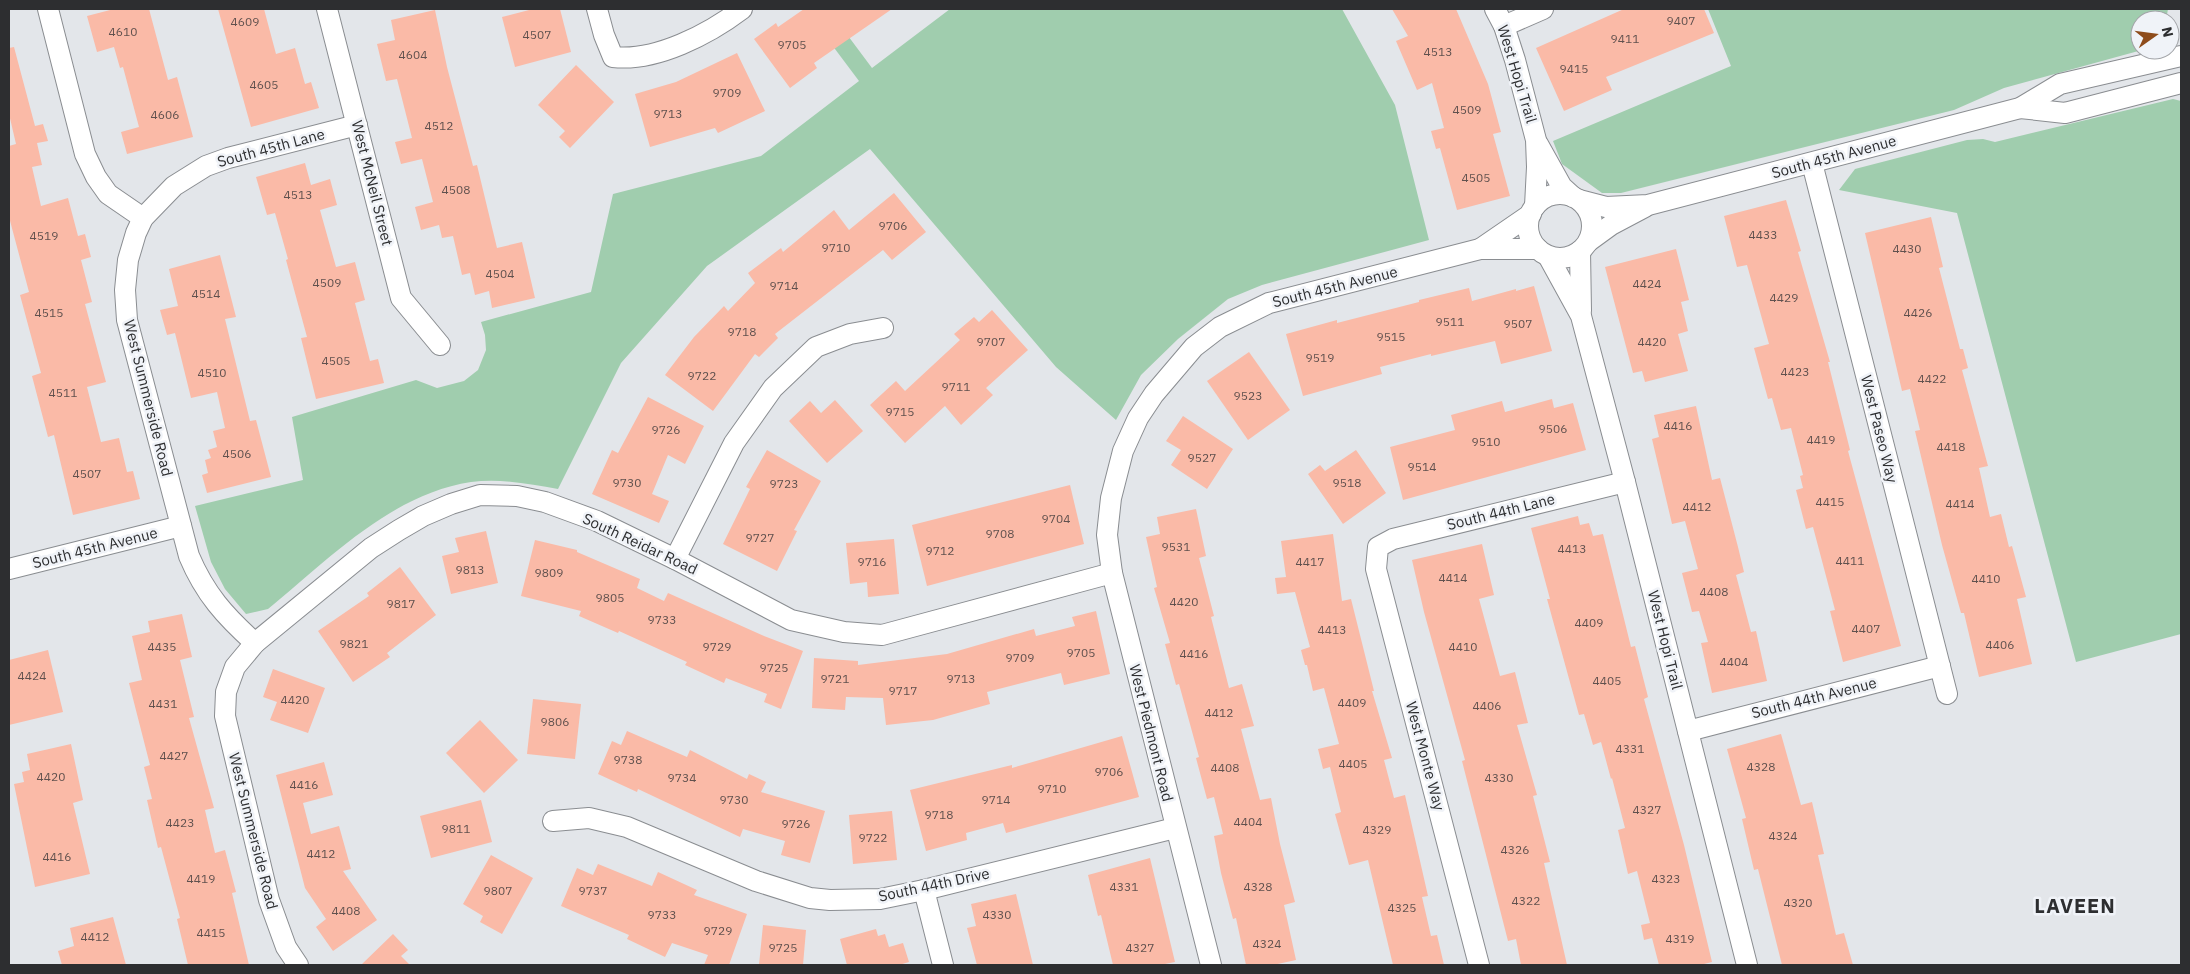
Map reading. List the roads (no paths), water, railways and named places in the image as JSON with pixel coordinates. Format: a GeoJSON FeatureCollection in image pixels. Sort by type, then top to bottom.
{"type":"FeatureCollection","features":[{"type":"Feature","properties":{"kind":"street"},"geometry":{"type":"LineString","coordinates":[[48,9],[85,154],[96,177],[108,194],[143,218]]}},
{"type":"Feature","properties":{"kind":"street","name":"West McNeil Street"},"geometry":{"type":"LineString","coordinates":[[327,9],[401,298],[440,345]]}},
{"type":"Feature","properties":{"kind":"street"},"geometry":{"type":"LineString","coordinates":[[597,9],[604,35],[613,57],[629,59],[680,45],[716,28],[742,9]]}},
{"type":"Feature","properties":{"kind":"street"},"geometry":{"type":"LineString","coordinates":[[1500,17],[1543,9]]}},
{"type":"Feature","properties":{"kind":"street","name":"West Hopi Trail"},"geometry":{"type":"LineString","coordinates":[[1500,17],[1516,60],[1536,140],[1538,167],[1533,210],[1528,220],[1529,232],[1581,316],[1747,965]]}},
{"type":"Feature","properties":{"kind":"street","name":"South 45th Avenue"},"geometry":{"type":"LineString","coordinates":[[1576,199],[1606,207],[1648,205],[2020,108],[2060,84],[2181,56]]}},
{"type":"Feature","properties":{"kind":"street","name":"South 45th Avenue"},"geometry":{"type":"LineString","coordinates":[[2020,108],[2065,113],[2181,83]]}},
{"type":"Feature","properties":{"kind":"street","name":"South 45th Lane"},"geometry":{"type":"LineString","coordinates":[[143,218],[174,186],[206,166],[228,158],[357,124]]}},
{"type":"Feature","properties":{"kind":"street","name":"West Hopi Trail"},"geometry":{"type":"LineString","coordinates":[[1536,140],[1562,187],[1589,212],[1592,219],[1592,227],[1584,246],[1581,316]]}},
{"type":"Feature","properties":{"kind":"street","name":"West Paseo Way"},"geometry":{"type":"LineString","coordinates":[[1812,163],[1947,694]]}},
{"type":"Feature","properties":{"kind":"street"},"geometry":{"type":"LineString","coordinates":[[1533,210],[1543,199],[1553,195],[1563,194],[1576,199]]}},
{"type":"Feature","properties":{"kind":"street","name":"South 45th Avenue"},"geometry":{"type":"LineString","coordinates":[[1584,246],[1612,225],[1648,205]]}},
{"type":"Feature","properties":{"kind":"street","name":"South 45th Avenue"},"geometry":{"type":"LineString","coordinates":[[1480,248],[1533,210]]}},
{"type":"Feature","properties":{"kind":"street","name":"West Summerside Road"},"geometry":{"type":"LineString","coordinates":[[143,218],[128,260],[125,290],[126,320],[189,556],[199,580],[228,618],[255,643]]}},
{"type":"Feature","properties":{"kind":"street"},"geometry":{"type":"LineString","coordinates":[[1543,253],[1565,258],[1584,246]]}},
{"type":"Feature","properties":{"kind":"street","name":"South 45th Avenue"},"geometry":{"type":"LineString","coordinates":[[1112,498],[1123,451],[1143,410],[1154,394],[1194,347],[1220,327],[1269,303],[1480,248],[1543,253]]}},
{"type":"Feature","properties":{"kind":"street"},"geometry":{"type":"LineString","coordinates":[[675,559],[734,443],[773,388],[816,347],[850,334],[883,328]]}},
{"type":"Feature","properties":{"kind":"street","name":"South 44th Lane"},"geometry":{"type":"LineString","coordinates":[[1378,547],[1393,539],[1625,482]]}},
{"type":"Feature","properties":{"kind":"street","name":"South Reidar Road"},"geometry":{"type":"LineString","coordinates":[[226,692],[235,667],[255,643],[371,548],[423,516],[451,504],[480,495],[517,496],[545,502],[597,521],[675,559],[791,620],[844,632],[882,635],[1112,573]]}},
{"type":"Feature","properties":{"kind":"street","name":"West Piedmont Road"},"geometry":{"type":"LineString","coordinates":[[1112,498],[1107,535],[1112,573],[1211,965]]}},
{"type":"Feature","properties":{"kind":"street","name":"South 45th Avenue"},"geometry":{"type":"LineString","coordinates":[[9,569],[181,526]]}},
{"type":"Feature","properties":{"kind":"street","name":"West Monte Way"},"geometry":{"type":"LineString","coordinates":[[1378,547],[1376,569],[1479,965]]}},
{"type":"Feature","properties":{"kind":"street","name":"South 44th Avenue"},"geometry":{"type":"LineString","coordinates":[[1688,731],[1940,666]]}},
{"type":"Feature","properties":{"kind":"street","name":"West Summerside Road"},"geometry":{"type":"LineString","coordinates":[[226,692],[226,716],[268,900],[286,947],[298,965]]}},
{"type":"Feature","properties":{"kind":"street","name":"South 44th Drive"},"geometry":{"type":"LineString","coordinates":[[553,821],[589,818],[627,827],[756,881],[810,898],[830,900],[880,899],[924,890],[1175,828]]}},
{"type":"Feature","properties":{"kind":"street"},"geometry":{"type":"LineString","coordinates":[[924,890],[943,965]]}},
{"type":"Feature","properties":{"kind":"district","name":"LAVEEN"},"geometry":{"type":"Point","coordinates":[2075,906]}}]}
